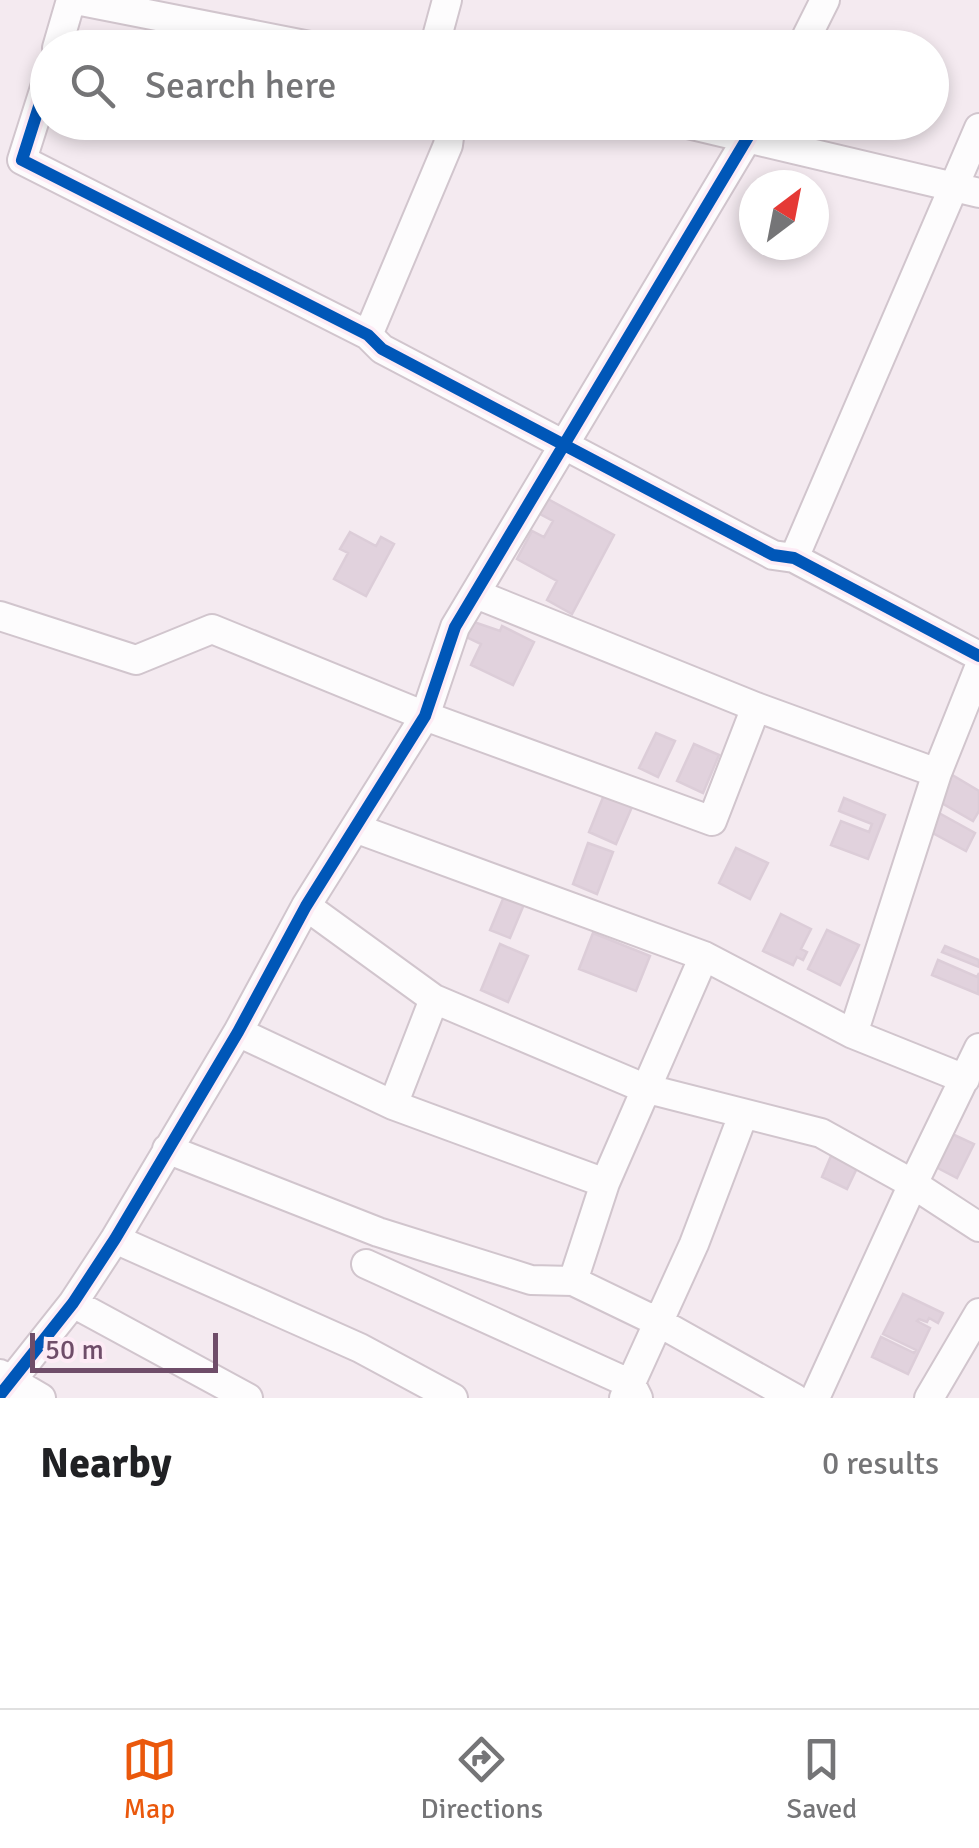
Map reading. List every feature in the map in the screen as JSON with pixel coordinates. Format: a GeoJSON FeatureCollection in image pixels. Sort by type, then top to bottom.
{"type":"FeatureCollection","features":[{"type":"Feature","properties":{"kind":"street"},"geometry":{"type":"LineString","coordinates":[[63,30],[74,0],[228,30]]}},
{"type":"Feature","properties":{"kind":"street"},"geometry":{"type":"LineString","coordinates":[[439,30],[448,0]]}},
{"type":"Feature","properties":{"kind":"street"},"geometry":{"type":"LineString","coordinates":[[810,30],[825,0]]}},
{"type":"Feature","properties":{"kind":"street"},"geometry":{"type":"LineString","coordinates":[[794,558],[967,190],[979,128]]}},
{"type":"Feature","properties":{"kind":"street"},"geometry":{"type":"LineString","coordinates":[[30,135],[22,160],[368,335],[382,349],[773,555],[794,558],[979,656]]}},
{"type":"Feature","properties":{"kind":"street"},"geometry":{"type":"LineString","coordinates":[[368,335],[449,140]]}},
{"type":"Feature","properties":{"kind":"street"},"geometry":{"type":"LineString","coordinates":[[41,1398],[4,1383],[74,1303],[115,1239],[238,1032],[306,906],[426,716],[456,627],[746,140]]}},
{"type":"Feature","properties":{"kind":"street"},"geometry":{"type":"LineString","coordinates":[[788,140],[967,190]]}},
{"type":"Feature","properties":{"kind":"street"},"geometry":{"type":"LineString","coordinates":[[476,594],[756,707],[937,773]]}},
{"type":"Feature","properties":{"kind":"street"},"geometry":{"type":"LineString","coordinates":[[0,616],[136,660],[212,628],[426,716],[712,821],[756,707]]}},
{"type":"Feature","properties":{"kind":"street"},"geometry":{"type":"LineString","coordinates":[[853,1034],[937,773],[979,668]]}},
{"type":"Feature","properties":{"kind":"street"},"geometry":{"type":"LineString","coordinates":[[356,828],[704,956],[853,1034],[965,1078]]}},
{"type":"Feature","properties":{"kind":"street"},"geometry":{"type":"LineString","coordinates":[[306,906],[434,999],[644,1088],[821,1134],[912,1184],[979,1227]]}},
{"type":"Feature","properties":{"kind":"street"},"geometry":{"type":"LineString","coordinates":[[573,1281],[644,1088],[704,956]]}},
{"type":"Feature","properties":{"kind":"street"},"geometry":{"type":"LineString","coordinates":[[393,1105],[434,999]]}},
{"type":"Feature","properties":{"kind":"street"},"geometry":{"type":"LineString","coordinates":[[238,1032],[393,1105],[606,1183]]}},
{"type":"Feature","properties":{"kind":"street"},"geometry":{"type":"LineString","coordinates":[[815,1398],[979,1048]]}},
{"type":"Feature","properties":{"kind":"street"},"geometry":{"type":"LineString","coordinates":[[366,1264],[631,1393],[742,1115]]}},
{"type":"Feature","properties":{"kind":"street"},"geometry":{"type":"LineString","coordinates":[[166,1149],[378,1232],[530,1280],[573,1281],[660,1322],[794,1398]]}},
{"type":"Feature","properties":{"kind":"street"},"geometry":{"type":"LineString","coordinates":[[115,1239],[360,1348],[453,1398]]}},
{"type":"Feature","properties":{"kind":"street"},"geometry":{"type":"LineString","coordinates":[[74,1303],[248,1398]]}},
{"type":"Feature","properties":{"kind":"street"},"geometry":{"type":"LineString","coordinates":[[929,1398],[979,1312]]}},
{"type":"Feature","properties":{"kind":"building"},"geometry":{"type":"Polygon","coordinates":[[[546,498],[614,535],[572,614],[547,600],[557,581],[517,559],[532,531],[544,537],[553,521],[538,513],[546,498]]]}},
{"type":"Feature","properties":{"kind":"building"},"geometry":{"type":"Polygon","coordinates":[[[350,532],[376,546],[381,537],[394,544],[366,596],[334,579],[348,553],[340,549],[350,532]]]}},
{"type":"Feature","properties":{"kind":"building"},"geometry":{"type":"Polygon","coordinates":[[[471,621],[500,631],[502,626],[534,642],[513,685],[471,665],[481,644],[464,636],[471,621]]]}},
{"type":"Feature","properties":{"kind":"building"},"geometry":{"type":"Polygon","coordinates":[[[656,733],[675,741],[658,777],[639,768],[656,733]]]}},
{"type":"Feature","properties":{"kind":"building"},"geometry":{"type":"Polygon","coordinates":[[[694,744],[719,755],[703,793],[677,781],[694,744]]]}},
{"type":"Feature","properties":{"kind":"building"},"geometry":{"type":"Polygon","coordinates":[[[949,773],[979,791],[979,811],[973,821],[933,798],[949,773]]]}},
{"type":"Feature","properties":{"kind":"building"},"geometry":{"type":"Polygon","coordinates":[[[604,795],[632,807],[616,844],[589,832],[604,795]]]}},
{"type":"Feature","properties":{"kind":"building"},"geometry":{"type":"Polygon","coordinates":[[[844,798],[885,815],[868,859],[831,845],[841,821],[869,832],[872,824],[839,811],[844,798]]]}},
{"type":"Feature","properties":{"kind":"building"},"geometry":{"type":"Polygon","coordinates":[[[939,813],[975,833],[966,851],[929,831],[939,813]]]}},
{"type":"Feature","properties":{"kind":"building"},"geometry":{"type":"Polygon","coordinates":[[[588,843],[613,852],[597,894],[573,884],[588,843]]]}},
{"type":"Feature","properties":{"kind":"building"},"geometry":{"type":"Polygon","coordinates":[[[736,848],[768,863],[750,899],[719,883],[736,848]]]}},
{"type":"Feature","properties":{"kind":"building"},"geometry":{"type":"Polygon","coordinates":[[[505,894],[525,902],[510,938],[490,930],[505,894]]]}},
{"type":"Feature","properties":{"kind":"building"},"geometry":{"type":"Polygon","coordinates":[[[781,914],[811,929],[801,949],[807,952],[803,960],[797,957],[793,965],[763,951],[781,914]]]}},
{"type":"Feature","properties":{"kind":"building"},"geometry":{"type":"Polygon","coordinates":[[[827,930],[859,945],[840,985],[808,969],[827,930]]]}},
{"type":"Feature","properties":{"kind":"building"},"geometry":{"type":"Polygon","coordinates":[[[593,933],[650,956],[636,991],[579,969],[593,933]]]}},
{"type":"Feature","properties":{"kind":"building"},"geometry":{"type":"Polygon","coordinates":[[[500,944],[528,956],[508,1002],[481,990],[500,944]]]}},
{"type":"Feature","properties":{"kind":"building"},"geometry":{"type":"Polygon","coordinates":[[[945,946],[979,960],[979,967],[942,952],[945,946]]]}},
{"type":"Feature","properties":{"kind":"building"},"geometry":{"type":"Polygon","coordinates":[[[938,960],[977,977],[979,973],[978,994],[932,975],[938,960]]]}},
{"type":"Feature","properties":{"kind":"building"},"geometry":{"type":"Polygon","coordinates":[[[950,1133],[974,1144],[957,1178],[934,1166],[950,1133]]]}},
{"type":"Feature","properties":{"kind":"building"},"geometry":{"type":"Polygon","coordinates":[[[831,1156],[857,1168],[847,1189],[822,1177],[831,1156]]]}},
{"type":"Feature","properties":{"kind":"building"},"geometry":{"type":"Polygon","coordinates":[[[903,1294],[943,1313],[938,1323],[929,1318],[927,1322],[917,1321],[930,1328],[908,1374],[872,1357],[881,1337],[914,1353],[916,1350],[883,1334],[903,1294]]]}},
{"type":"Feature","properties":{"kind":"cycle path"},"geometry":{"type":"LineString","coordinates":[[30,135],[22,160],[368,335],[382,349],[773,555],[794,558],[979,656]]}},
{"type":"Feature","properties":{"kind":"cycle path"},"geometry":{"type":"LineString","coordinates":[[0,1395],[73,1303],[115,1239],[238,1032],[306,906],[425,716],[455,627],[746,140]]}}]}
